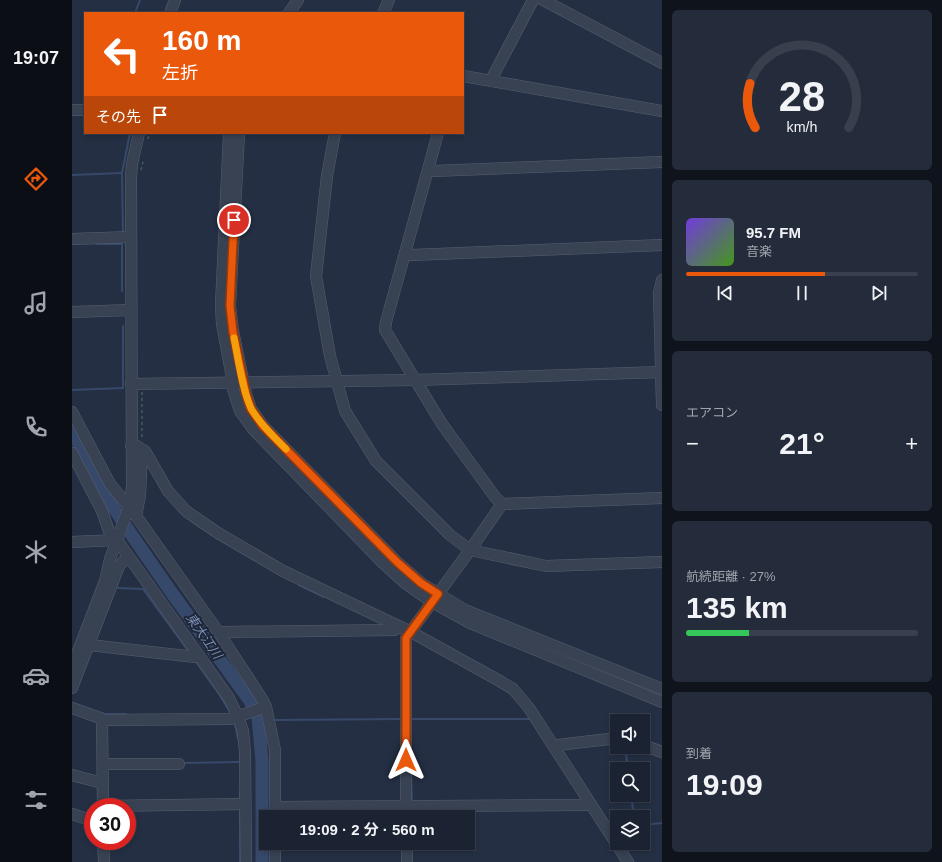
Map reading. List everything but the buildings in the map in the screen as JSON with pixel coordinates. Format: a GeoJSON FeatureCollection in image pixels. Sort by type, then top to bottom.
{"type":"FeatureCollection","features":[{"type":"Feature","properties":{"kind":"street"},"geometry":{"type":"LineString","coordinates":[[174,12],[175,0]]}},
{"type":"Feature","properties":{"kind":"street"},"geometry":{"type":"LineString","coordinates":[[290,12],[298,0]]}},
{"type":"Feature","properties":{"kind":"street"},"geometry":{"type":"LineString","coordinates":[[383,12],[389,0]]}},
{"type":"Feature","properties":{"kind":"street"},"geometry":{"type":"LineString","coordinates":[[492,81],[493,76],[533,0]]}},
{"type":"Feature","properties":{"kind":"street"},"geometry":{"type":"LineString","coordinates":[[543,0],[662,62]]}},
{"type":"Feature","properties":{"kind":"street"},"geometry":{"type":"LineString","coordinates":[[464,76],[662,111]]}},
{"type":"Feature","properties":{"kind":"street"},"geometry":{"type":"LineString","coordinates":[[72,110],[84,110]]}},
{"type":"Feature","properties":{"kind":"street"},"geometry":{"type":"LineString","coordinates":[[229,134],[220,305],[222,324],[237,383]]}},
{"type":"Feature","properties":{"kind":"street"},"geometry":{"type":"LineString","coordinates":[[239,134],[230,306],[240,411],[253,429],[382,562],[405,583],[435,598],[504,627],[662,689]]}},
{"type":"Feature","properties":{"kind":"street"},"geometry":{"type":"LineString","coordinates":[[335,134],[327,176],[316,276],[318,293],[336,382],[345,411],[376,461],[450,534],[470,550],[546,566],[662,562]]}},
{"type":"Feature","properties":{"kind":"street"},"geometry":{"type":"LineString","coordinates":[[438,134],[385,330],[442,424],[495,497],[502,504],[662,498]]}},
{"type":"Feature","properties":{"kind":"street"},"geometry":{"type":"LineString","coordinates":[[73,661],[105,581],[110,558],[129,505],[132,487],[132,446],[136,384],[131,310],[132,164],[143,136]]}},
{"type":"Feature","properties":{"kind":"street"},"geometry":{"type":"LineString","coordinates":[[428,170],[662,162]]}},
{"type":"Feature","properties":{"kind":"street"},"geometry":{"type":"LineString","coordinates":[[72,239],[131,237]]}},
{"type":"Feature","properties":{"kind":"street"},"geometry":{"type":"LineString","coordinates":[[405,254],[412,255],[662,245]]}},
{"type":"Feature","properties":{"kind":"street"},"geometry":{"type":"LineString","coordinates":[[662,280],[659,293],[662,405]]}},
{"type":"Feature","properties":{"kind":"street"},"geometry":{"type":"LineString","coordinates":[[72,312],[131,310]]}},
{"type":"Feature","properties":{"kind":"street"},"geometry":{"type":"LineString","coordinates":[[136,384],[336,382],[661,372]]}},
{"type":"Feature","properties":{"kind":"street"},"geometry":{"type":"LineString","coordinates":[[72,412],[110,484],[129,505]]}},
{"type":"Feature","properties":{"kind":"street"},"geometry":{"type":"LineString","coordinates":[[132,446],[137,446],[145,451],[168,491],[186,511],[218,533],[283,571],[411,632],[513,689],[529,708],[628,862]]}},
{"type":"Feature","properties":{"kind":"street"},"geometry":{"type":"LineString","coordinates":[[142,450],[140,495],[136,516],[262,699],[275,750],[275,810]]}},
{"type":"Feature","properties":{"kind":"street"},"geometry":{"type":"LineString","coordinates":[[72,453],[102,511],[109,531],[118,537],[128,556],[241,716],[245,752],[246,862]]}},
{"type":"Feature","properties":{"kind":"street"},"geometry":{"type":"LineString","coordinates":[[406,810],[406,638],[502,504]]}},
{"type":"Feature","properties":{"kind":"street"},"geometry":{"type":"LineString","coordinates":[[72,542],[118,537]]}},
{"type":"Feature","properties":{"kind":"street"},"geometry":{"type":"LineString","coordinates":[[72,688],[120,566],[128,556]]}},
{"type":"Feature","properties":{"kind":"street"},"geometry":{"type":"LineString","coordinates":[[435,598],[470,624],[662,702]]}},
{"type":"Feature","properties":{"kind":"street"},"geometry":{"type":"LineString","coordinates":[[218,633],[394,630],[398,627]]}},
{"type":"Feature","properties":{"kind":"street"},"geometry":{"type":"LineString","coordinates":[[89,645],[195,657],[199,656]]}},
{"type":"Feature","properties":{"kind":"street"},"geometry":{"type":"LineString","coordinates":[[72,708],[102,720],[230,719],[265,708]]}},
{"type":"Feature","properties":{"kind":"street"},"geometry":{"type":"LineString","coordinates":[[102,720],[103,798]]}},
{"type":"Feature","properties":{"kind":"street"},"geometry":{"type":"LineString","coordinates":[[555,748],[558,745],[610,739]]}},
{"type":"Feature","properties":{"kind":"street"},"geometry":{"type":"LineString","coordinates":[[650,748],[662,752]]}},
{"type":"Feature","properties":{"kind":"street"},"geometry":{"type":"LineString","coordinates":[[103,764],[180,764]]}},
{"type":"Feature","properties":{"kind":"street"},"geometry":{"type":"LineString","coordinates":[[72,774],[102,783]]}},
{"type":"Feature","properties":{"kind":"street"},"geometry":{"type":"LineString","coordinates":[[136,806],[245,804]]}},
{"type":"Feature","properties":{"kind":"street"},"geometry":{"type":"LineString","coordinates":[[457,810],[590,804]]}},
{"type":"Feature","properties":{"kind":"street"},"geometry":{"type":"LineString","coordinates":[[72,814],[84,818]]}},
{"type":"Feature","properties":{"kind":"street"},"geometry":{"type":"LineString","coordinates":[[104,850],[104,862]]}},
{"type":"Feature","properties":{"kind":"street"},"geometry":{"type":"LineString","coordinates":[[275,850],[275,862]]}},
{"type":"Feature","properties":{"kind":"street"},"geometry":{"type":"LineString","coordinates":[[407,850],[407,862]]}},
{"type":"Feature","properties":{"kind":"path"},"geometry":{"type":"LineString","coordinates":[[141,173],[144,157]]}},
{"type":"Feature","properties":{"kind":"path"},"geometry":{"type":"LineString","coordinates":[[136,384],[142,450]]}},
{"type":"Feature","properties":{"kind":"waterway"},"geometry":{"type":"LineString","coordinates":[[135,12],[140,0]]}},
{"type":"Feature","properties":{"kind":"waterway"},"geometry":{"type":"LineString","coordinates":[[123,233],[122,173],[130,134]]}},
{"type":"Feature","properties":{"kind":"waterway"},"geometry":{"type":"LineString","coordinates":[[72,175],[122,173]]}},
{"type":"Feature","properties":{"kind":"waterway"},"geometry":{"type":"LineString","coordinates":[[97,244],[122,244],[122,291]]}},
{"type":"Feature","properties":{"kind":"waterway"},"geometry":{"type":"LineString","coordinates":[[72,390],[123,388],[123,326]]}},
{"type":"Feature","properties":{"kind":"waterway","name":"東大江川"},"geometry":{"type":"LineString","coordinates":[[72,431],[110,502],[169,589],[250,701],[258,717],[262,761],[262,862]]}},
{"type":"Feature","properties":{"kind":"waterway"},"geometry":{"type":"LineString","coordinates":[[191,521],[212,535]]}},
{"type":"Feature","properties":{"kind":"waterway"},"geometry":{"type":"LineString","coordinates":[[299,585],[324,597]]}},
{"type":"Feature","properties":{"kind":"waterway"},"geometry":{"type":"LineString","coordinates":[[118,588],[143,589],[189,652]]}},
{"type":"Feature","properties":{"kind":"waterway"},"geometry":{"type":"LineString","coordinates":[[196,662],[230,712]]}},
{"type":"Feature","properties":{"kind":"waterway"},"geometry":{"type":"LineString","coordinates":[[100,713],[126,714]]}},
{"type":"Feature","properties":{"kind":"waterway"},"geometry":{"type":"LineString","coordinates":[[275,720],[402,719]]}},
{"type":"Feature","properties":{"kind":"waterway"},"geometry":{"type":"LineString","coordinates":[[410,719],[529,719]]}},
{"type":"Feature","properties":{"kind":"waterway"},"geometry":{"type":"LineString","coordinates":[[235,724],[238,739]]}},
{"type":"Feature","properties":{"kind":"waterway"},"geometry":{"type":"LineString","coordinates":[[626,754],[627,762]]}},
{"type":"Feature","properties":{"kind":"waterway"},"geometry":{"type":"LineString","coordinates":[[183,763],[240,762]]}},
{"type":"Feature","properties":{"kind":"waterway"},"geometry":{"type":"LineString","coordinates":[[411,775],[412,802]]}},
{"type":"Feature","properties":{"kind":"waterway"},"geometry":{"type":"LineString","coordinates":[[240,792],[240,801]]}},
{"type":"Feature","properties":{"kind":"waterway"},"geometry":{"type":"LineString","coordinates":[[632,802],[633,810]]}},
{"type":"Feature","properties":{"kind":"waterway"},"geometry":{"type":"LineString","coordinates":[[240,809],[240,862]]}},
{"type":"Feature","properties":{"kind":"waterway"},"geometry":{"type":"LineString","coordinates":[[650,824],[662,823]]}},
{"type":"Feature","properties":{"kind":"slow traffic"},"geometry":{"type":"LineString","coordinates":[[234,338],[246,394],[251,409],[263,426],[286,449]]}},
{"type":"Feature","properties":{"kind":"route"},"geometry":{"type":"LineString","coordinates":[[234,220],[230,306],[233,332],[246,394],[251,409],[263,426],[397,562],[421,583],[438,594],[406,638],[406,760]]}}]}
